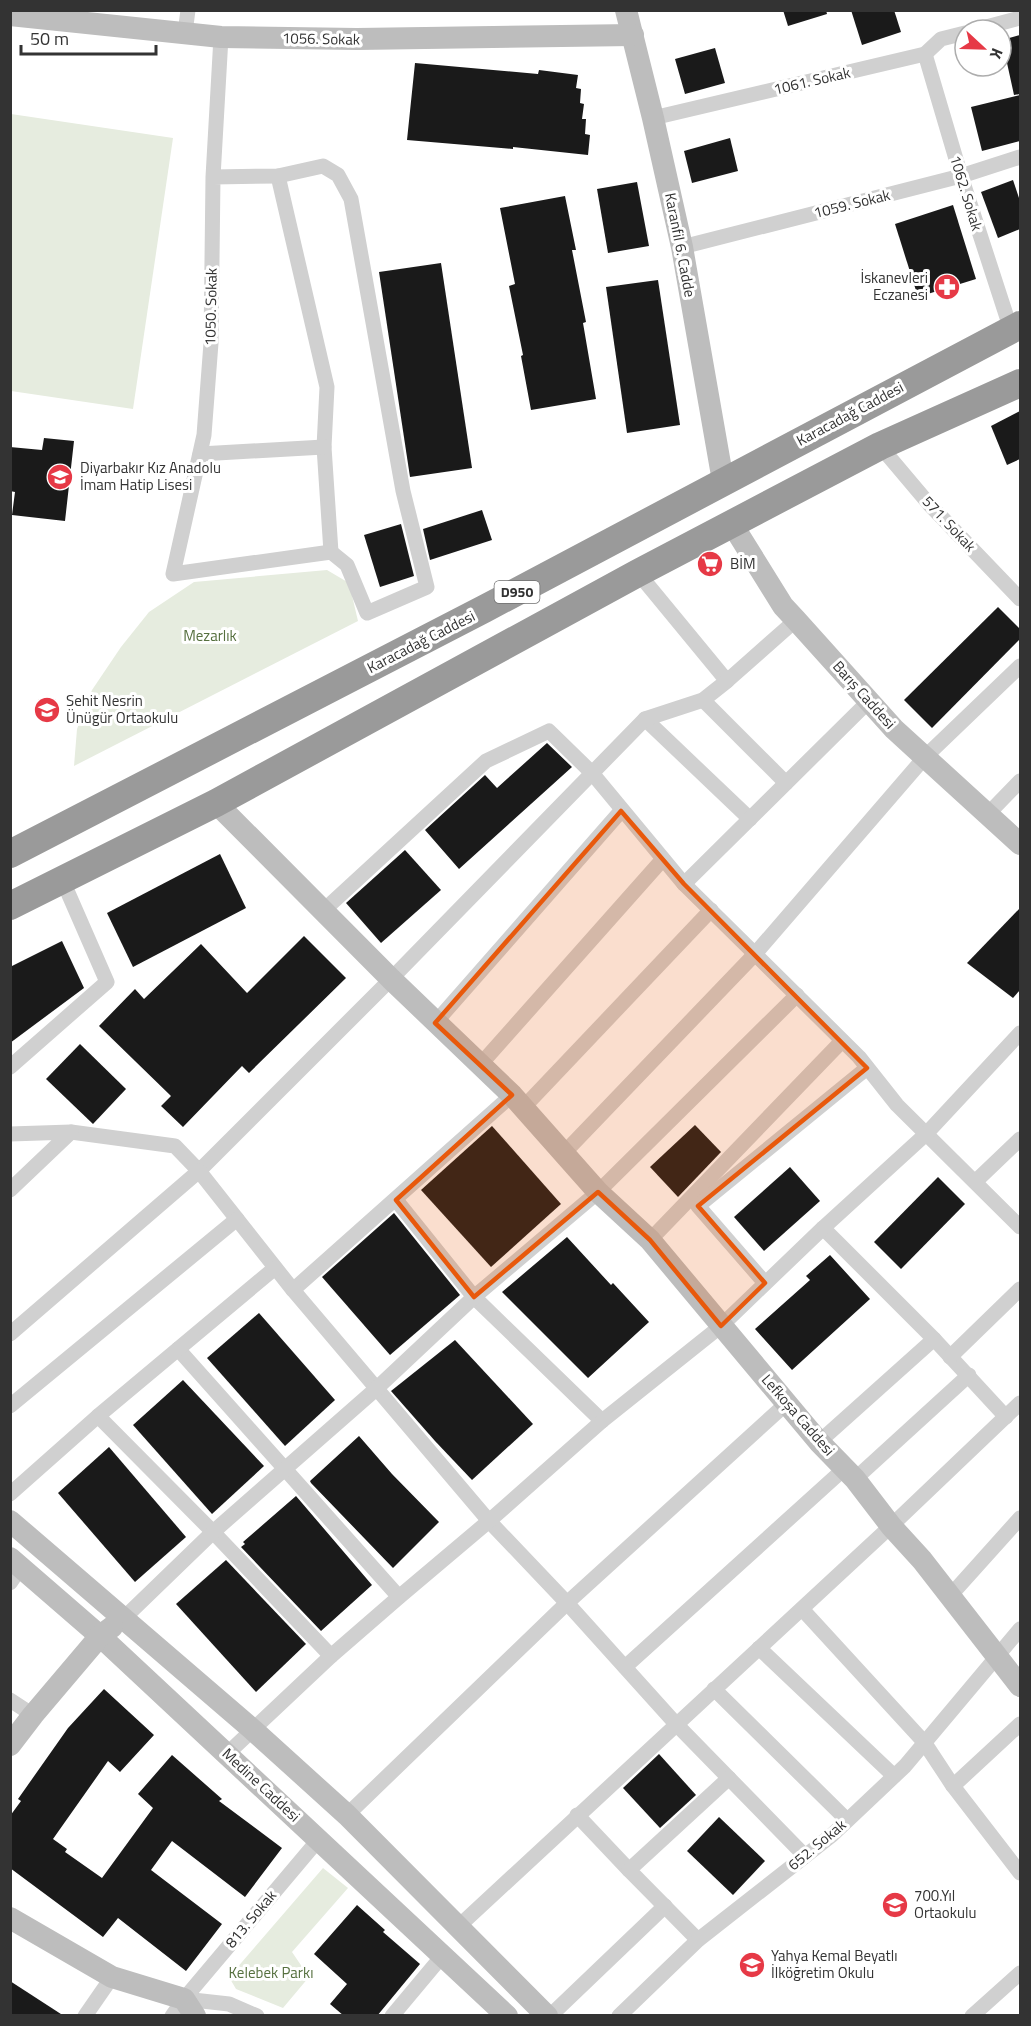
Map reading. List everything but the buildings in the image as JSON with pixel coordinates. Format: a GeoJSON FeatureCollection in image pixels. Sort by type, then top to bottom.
{"type":"FeatureCollection","features":[{"type":"Feature","properties":{"kind":"highway","name":"Karacadağ Caddesi"},"geometry":{"type":"LineString","coordinates":[[10,854],[484,609],[1016,328]]}},
{"type":"Feature","properties":{"kind":"highway","name":"D950"},"geometry":{"type":"LineString","coordinates":[[10,906],[216,803],[638,573],[880,446],[1020,383]]}},
{"type":"Feature","properties":{"kind":"street"},"geometry":{"type":"LineString","coordinates":[[185,33],[188,10]]}},
{"type":"Feature","properties":{"kind":"street","name":"Karanfil 6. Cadde"},"geometry":{"type":"LineString","coordinates":[[626,10],[682,247],[723,481]]}},
{"type":"Feature","properties":{"kind":"street","name":"1056. Sokak"},"geometry":{"type":"LineString","coordinates":[[10,15],[222,37],[357,39],[633,35]]}},
{"type":"Feature","properties":{"kind":"street","name":"1061. Sokak"},"geometry":{"type":"LineString","coordinates":[[653,118],[925,54],[940,39],[953,36]]}},
{"type":"Feature","properties":{"kind":"street","name":"1050. Sokak"},"geometry":{"type":"LineString","coordinates":[[222,37],[213,177],[211,343],[204,435],[173,574],[331,552]]}},
{"type":"Feature","properties":{"kind":"street","name":"1062. Sokak"},"geometry":{"type":"LineString","coordinates":[[925,54],[961,176],[1016,328]]}},
{"type":"Feature","properties":{"kind":"street","name":"1059. Sokak"},"geometry":{"type":"LineString","coordinates":[[682,247],[961,176],[1020,157]]}},
{"type":"Feature","properties":{"kind":"street"},"geometry":{"type":"LineString","coordinates":[[213,177],[278,176],[323,166],[338,175],[351,199],[404,491],[427,587],[367,613],[347,565],[331,552],[324,447],[327,387],[278,176]]}},
{"type":"Feature","properties":{"kind":"street","name":"571. Sokak"},"geometry":{"type":"LineString","coordinates":[[880,446],[929,504],[1020,599]]}},
{"type":"Feature","properties":{"kind":"street"},"geometry":{"type":"LineString","coordinates":[[200,454],[324,447]]}},
{"type":"Feature","properties":{"kind":"street","name":"Barış Caddesi"},"geometry":{"type":"LineString","coordinates":[[732,524],[783,606],[894,729],[1020,844]]}},
{"type":"Feature","properties":{"kind":"street"},"geometry":{"type":"LineString","coordinates":[[638,573],[727,681]]}},
{"type":"Feature","properties":{"kind":"street"},"geometry":{"type":"LineString","coordinates":[[10,1334],[199,1171],[391,979],[645,719],[703,700],[796,620]]}},
{"type":"Feature","properties":{"kind":"street"},"geometry":{"type":"LineString","coordinates":[[564,1153],[755,954],[925,757],[1020,666]]}},
{"type":"Feature","properties":{"kind":"street"},"geometry":{"type":"LineString","coordinates":[[703,700],[786,783]]}},
{"type":"Feature","properties":{"kind":"street"},"geometry":{"type":"LineString","coordinates":[[684,884],[869,700]]}},
{"type":"Feature","properties":{"kind":"street"},"geometry":{"type":"LineString","coordinates":[[645,719],[750,819]]}},
{"type":"Feature","properties":{"kind":"street"},"geometry":{"type":"LineString","coordinates":[[323,911],[486,761],[549,730],[592,773],[621,811],[684,884],[842,1041],[897,1105],[1020,1226]]}},
{"type":"Feature","properties":{"kind":"street"},"geometry":{"type":"LineString","coordinates":[[987,815],[1020,781]]}},
{"type":"Feature","properties":{"kind":"street","name":"Lefkoşa Caddesi"},"geometry":{"type":"LineString","coordinates":[[216,803],[517,1102],[598,1192],[650,1240],[819,1442],[850,1473],[891,1526],[922,1560],[1020,1686]]}},
{"type":"Feature","properties":{"kind":"street"},"geometry":{"type":"LineString","coordinates":[[435,1023],[621,811]]}},
{"type":"Feature","properties":{"kind":"street"},"geometry":{"type":"LineString","coordinates":[[480,1065],[663,859]]}},
{"type":"Feature","properties":{"kind":"street"},"geometry":{"type":"LineString","coordinates":[[10,1067],[107,982],[62,879]]}},
{"type":"Feature","properties":{"kind":"street"},"geometry":{"type":"LineString","coordinates":[[293,1290],[396,1200],[517,1102],[711,910]]}},
{"type":"Feature","properties":{"kind":"street"},"geometry":{"type":"LineString","coordinates":[[10,1745],[100,1636],[123,1618],[213,1532],[376,1389],[474,1298],[598,1192],[797,996]]}},
{"type":"Feature","properties":{"kind":"street"},"geometry":{"type":"LineString","coordinates":[[227,1754],[331,1656],[602,1421],[721,1326],[823,1228],[926,1134],[1020,1033]]}},
{"type":"Feature","properties":{"kind":"street"},"geometry":{"type":"LineString","coordinates":[[650,1240],[842,1041]]}},
{"type":"Feature","properties":{"kind":"street"},"geometry":{"type":"LineString","coordinates":[[765,1283],[698,1206],[867,1068]]}},
{"type":"Feature","properties":{"kind":"street"},"geometry":{"type":"LineString","coordinates":[[10,1190],[71,1132]]}},
{"type":"Feature","properties":{"kind":"street"},"geometry":{"type":"LineString","coordinates":[[10,1134],[71,1132],[175,1146],[199,1171],[293,1290],[489,1521],[567,1603],[676,1724],[805,1856]]}},
{"type":"Feature","properties":{"kind":"street"},"geometry":{"type":"LineString","coordinates":[[976,1181],[1020,1139]]}},
{"type":"Feature","properties":{"kind":"street"},"geometry":{"type":"LineString","coordinates":[[396,1200],[474,1298],[602,1421]]}},
{"type":"Feature","properties":{"kind":"street"},"geometry":{"type":"LineString","coordinates":[[10,1406],[237,1219]]}},
{"type":"Feature","properties":{"kind":"street"},"geometry":{"type":"LineString","coordinates":[[823,1228],[969,1375],[1006,1417]]}},
{"type":"Feature","properties":{"kind":"street"},"geometry":{"type":"LineString","coordinates":[[10,1494],[98,1416],[275,1268]]}},
{"type":"Feature","properties":{"kind":"street"},"geometry":{"type":"LineString","coordinates":[[950,1357],[1020,1289]]}},
{"type":"Feature","properties":{"kind":"street"},"geometry":{"type":"LineString","coordinates":[[819,1442],[934,1339]]}},
{"type":"Feature","properties":{"kind":"street"},"geometry":{"type":"LineString","coordinates":[[178,1349],[399,1597]]}},
{"type":"Feature","properties":{"kind":"street"},"geometry":{"type":"LineString","coordinates":[[625,1667],[850,1473],[969,1375]]}},
{"type":"Feature","properties":{"kind":"street"},"geometry":{"type":"LineString","coordinates":[[347,1815],[567,1603],[787,1403]]}},
{"type":"Feature","properties":{"kind":"street"},"geometry":{"type":"LineString","coordinates":[[458,1927],[802,1609],[1020,1403]]}},
{"type":"Feature","properties":{"kind":"street"},"geometry":{"type":"LineString","coordinates":[[98,1416],[331,1656]]}},
{"type":"Feature","properties":{"kind":"street"},"geometry":{"type":"LineString","coordinates":[[950,1596],[1020,1518]]}},
{"type":"Feature","properties":{"kind":"street"},"geometry":{"type":"LineString","coordinates":[[10,1521],[253,1730],[347,1815],[548,2016],[665,1906]]}},
{"type":"Feature","properties":{"kind":"street","name":"Medine Caddesi"},"geometry":{"type":"LineString","coordinates":[[14,1570],[100,1636],[507,2016]]}},
{"type":"Feature","properties":{"kind":"street"},"geometry":{"type":"LineString","coordinates":[[802,1609],[924,1742],[953,1786],[1020,1872]]}},
{"type":"Feature","properties":{"kind":"street","name":"652. Sokak"},"geometry":{"type":"LineString","coordinates":[[619,2016],[699,1940],[832,1835],[894,1776],[1020,1629]]}},
{"type":"Feature","properties":{"kind":"street"},"geometry":{"type":"LineString","coordinates":[[759,1648],[894,1776]]}},
{"type":"Feature","properties":{"kind":"street"},"geometry":{"type":"LineString","coordinates":[[714,1689],[847,1820]]}},
{"type":"Feature","properties":{"kind":"street"},"geometry":{"type":"LineString","coordinates":[[10,1700],[33,1715]]}},
{"type":"Feature","properties":{"kind":"street"},"geometry":{"type":"LineString","coordinates":[[953,1786],[1020,1724]]}},
{"type":"Feature","properties":{"kind":"street"},"geometry":{"type":"LineString","coordinates":[[629,1870],[729,1778]]}},
{"type":"Feature","properties":{"kind":"street"},"geometry":{"type":"LineString","coordinates":[[577,1815],[699,1940]]}},
{"type":"Feature","properties":{"kind":"street","name":"813. Sokak"},"geometry":{"type":"LineString","coordinates":[[183,2010],[319,1839]]}},
{"type":"Feature","properties":{"kind":"street"},"geometry":{"type":"LineString","coordinates":[[10,1918],[112,1977],[183,2010],[229,2004],[257,2016]]}},
{"type":"Feature","properties":{"kind":"street"},"geometry":{"type":"LineString","coordinates":[[392,2016],[442,1954]]}},
{"type":"Feature","properties":{"kind":"street"},"geometry":{"type":"LineString","coordinates":[[85,2016],[112,1977]]}},
{"type":"Feature","properties":{"kind":"street"},"geometry":{"type":"LineString","coordinates":[[972,2016],[1019,1977]]}},
{"type":"Feature","properties":{"kind":"highlighted area"},"geometry":{"type":"Polygon","coordinates":[[[621,811],[684,884],[867,1068],[698,1206],[765,1283],[721,1326],[650,1240],[598,1192],[474,1297],[396,1200],[512,1095],[435,1023],[621,811]]]}},
{"type":"Feature","properties":{"kind":"green space"},"geometry":{"type":"Polygon","coordinates":[[[11,114],[173,138],[133,409],[11,391],[11,114]]]}},
{"type":"Feature","properties":{"kind":"green space","name":"Mezarlık"},"geometry":{"type":"Polygon","coordinates":[[[327,570],[349,583],[358,621],[74,766],[77,729],[92,690],[121,647],[149,612],[194,582],[327,570]]]}},
{"type":"Feature","properties":{"kind":"green space","name":"Kelebek Parkı"},"geometry":{"type":"Polygon","coordinates":[[[323,1868],[348,1888],[292,1952],[309,1977],[283,2008],[236,1989],[229,1977],[323,1868]]]}},
{"type":"Feature","properties":{"kind":"place","name":"İskanevleri Eczanesi"},"geometry":{"type":"Point","coordinates":[947,287]}},
{"type":"Feature","properties":{"kind":"place","name":"Diyarbakır Kız Anadolu İmam Hatip Lisesi"},"geometry":{"type":"Point","coordinates":[60,477]}},
{"type":"Feature","properties":{"kind":"place","name":"BİM"},"geometry":{"type":"Point","coordinates":[710,564]}},
{"type":"Feature","properties":{"kind":"place","name":"Şehit Nesrin Ünügür Ortaokulu"},"geometry":{"type":"Point","coordinates":[47,710]}},
{"type":"Feature","properties":{"kind":"place","name":"700.Yıl Ortaokulu"},"geometry":{"type":"Point","coordinates":[895,1905]}},
{"type":"Feature","properties":{"kind":"place","name":"Yahya Kemal Beyatlı İlköğretim Okulu"},"geometry":{"type":"Point","coordinates":[752,1965]}}]}
